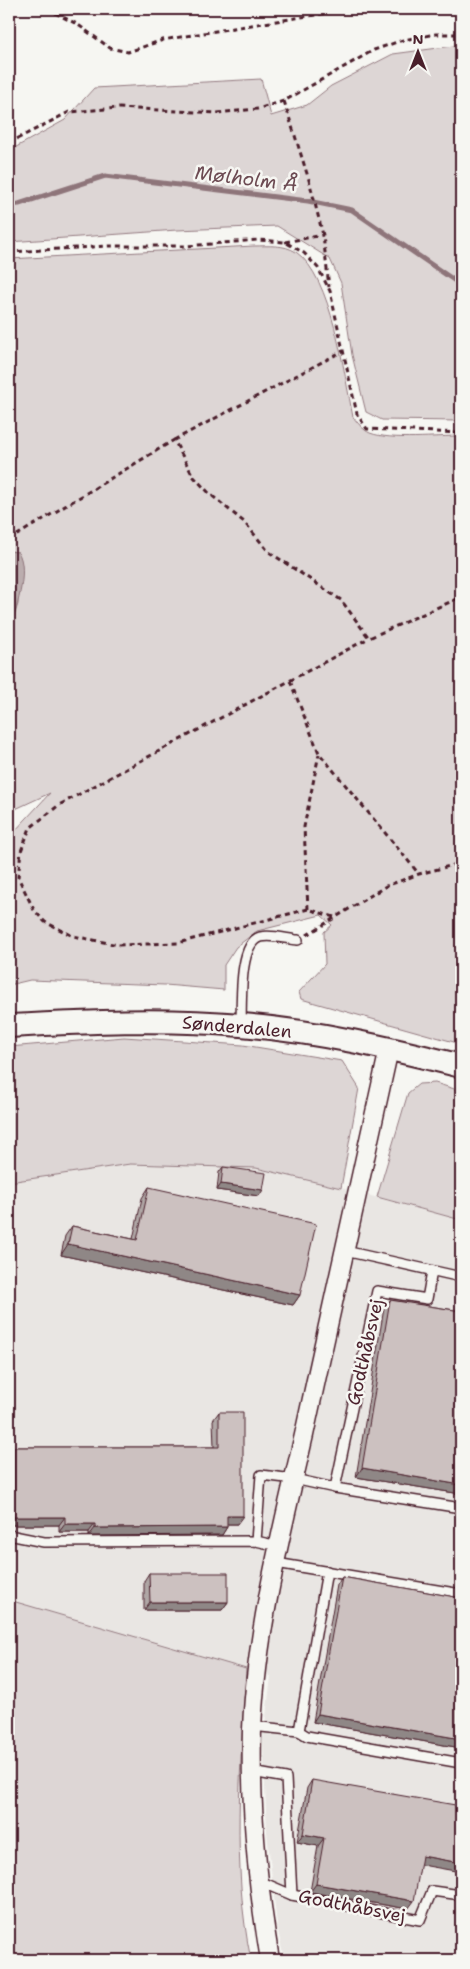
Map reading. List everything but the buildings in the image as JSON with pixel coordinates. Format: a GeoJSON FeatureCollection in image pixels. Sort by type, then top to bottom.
{"type":"FeatureCollection","features":[{"type":"Feature","properties":{"kind":"street","name":"Sønderdalen"},"geometry":{"type":"LineString","coordinates":[[9,1026],[118,1020],[241,1025],[319,1035],[390,1048],[461,1066]]}},
{"type":"Feature","properties":{"kind":"street"},"geometry":{"type":"LineString","coordinates":[[270,1960],[257,1880],[251,1808],[252,1726],[258,1666],[277,1554],[390,1048]]}},
{"type":"Feature","properties":{"kind":"lane"},"geometry":{"type":"LineString","coordinates":[[241,1025],[245,955],[250,944],[259,937],[298,940]]}},
{"type":"Feature","properties":{"kind":"lane"},"geometry":{"type":"LineString","coordinates":[[345,1251],[461,1278]]}},
{"type":"Feature","properties":{"kind":"lane","name":"Godthåbsvej"},"geometry":{"type":"LineString","coordinates":[[336,1488],[377,1291],[426,1299],[432,1271]]}},
{"type":"Feature","properties":{"kind":"lane"},"geometry":{"type":"LineString","coordinates":[[256,1541],[261,1476],[294,1479],[336,1488],[461,1508]]}},
{"type":"Feature","properties":{"kind":"lane"},"geometry":{"type":"LineString","coordinates":[[9,1535],[44,1542],[256,1541],[277,1554],[327,1572],[461,1594]]}},
{"type":"Feature","properties":{"kind":"lane"},"geometry":{"type":"LineString","coordinates":[[303,1734],[327,1572]]}},
{"type":"Feature","properties":{"kind":"lane"},"geometry":{"type":"LineString","coordinates":[[252,1726],[461,1763]]}},
{"type":"Feature","properties":{"kind":"lane"},"geometry":{"type":"LineString","coordinates":[[252,1772],[286,1778],[292,1895]]}},
{"type":"Feature","properties":{"kind":"lane","name":"Godthåbsvej"},"geometry":{"type":"LineString","coordinates":[[257,1880],[292,1895],[420,1920],[432,1891],[461,1895]]}},
{"type":"Feature","properties":{"kind":"path"},"geometry":{"type":"LineString","coordinates":[[47,9],[77,24],[110,48],[128,52],[163,40],[245,26],[334,12],[393,9]]}},
{"type":"Feature","properties":{"kind":"path"},"geometry":{"type":"LineString","coordinates":[[426,9],[461,14]]}},
{"type":"Feature","properties":{"kind":"path"},"geometry":{"type":"LineString","coordinates":[[9,143],[69,112],[118,108],[216,113],[257,109],[284,101],[374,50],[403,40],[436,34],[461,34]]}},
{"type":"Feature","properties":{"kind":"path"},"geometry":{"type":"LineString","coordinates":[[284,101],[309,180],[323,235],[330,291],[357,414],[367,429],[461,433]]}},
{"type":"Feature","properties":{"kind":"path"},"geometry":{"type":"LineString","coordinates":[[9,252],[109,246],[187,246],[258,240],[285,242],[323,235]]}},
{"type":"Feature","properties":{"kind":"path"},"geometry":{"type":"LineString","coordinates":[[285,242],[304,253],[318,268],[330,291]]}},
{"type":"Feature","properties":{"kind":"path"},"geometry":{"type":"LineString","coordinates":[[9,540],[174,440],[343,351]]}},
{"type":"Feature","properties":{"kind":"path"},"geometry":{"type":"LineString","coordinates":[[174,440],[193,476],[210,494],[244,522],[269,552],[341,600],[369,638]]}},
{"type":"Feature","properties":{"kind":"path"},"geometry":{"type":"LineString","coordinates":[[334,917],[308,909],[178,942],[118,945],[73,936],[45,922],[34,910],[18,877],[21,851],[30,828],[59,805],[369,638],[461,597]]}},
{"type":"Feature","properties":{"kind":"path"},"geometry":{"type":"LineString","coordinates":[[290,681],[319,753],[418,874]]}},
{"type":"Feature","properties":{"kind":"path"},"geometry":{"type":"LineString","coordinates":[[308,909],[304,827],[319,753]]}},
{"type":"Feature","properties":{"kind":"path"},"geometry":{"type":"LineString","coordinates":[[298,940],[368,895],[418,874],[461,863]]}},
{"type":"Feature","properties":{"kind":"shaded area"},"geometry":{"type":"Polygon","coordinates":[[[461,45],[461,421],[382,420],[366,412],[352,355],[341,283],[330,259],[277,226],[177,230],[9,242],[9,151],[65,120],[94,88],[261,79],[271,116],[307,105],[331,86],[393,54],[461,45]]]}},
{"type":"Feature","properties":{"kind":"shaded area"},"geometry":{"type":"Polygon","coordinates":[[[254,246],[276,246],[291,249],[308,265],[319,282],[335,328],[353,417],[359,424],[370,433],[390,437],[461,436],[461,1044],[301,999],[299,992],[325,964],[324,932],[332,925],[321,915],[257,931],[236,947],[224,965],[224,990],[165,985],[30,980],[9,985],[9,812],[9,684],[12,679],[9,664],[9,632],[18,604],[18,552],[9,551],[9,259],[254,246]],[[50,793],[9,812],[14,832],[50,793]]]}},
{"type":"Feature","properties":{"kind":"shaded area"},"geometry":{"type":"Polygon","coordinates":[[[9,551],[18,552],[21,560],[22,580],[18,603],[9,632],[9,551]]]}},
{"type":"Feature","properties":{"kind":"shaded area"},"geometry":{"type":"Polygon","coordinates":[[[124,1037],[243,1045],[342,1061],[359,1088],[341,1188],[256,1168],[130,1164],[9,1182],[9,1047],[124,1037]]]}},
{"type":"Feature","properties":{"kind":"shaded area"},"geometry":{"type":"Polygon","coordinates":[[[435,1083],[461,1091],[461,1220],[377,1197],[408,1093],[419,1084],[435,1083]]]}},
{"type":"Feature","properties":{"kind":"shaded area"},"geometry":{"type":"Polygon","coordinates":[[[130,1164],[256,1168],[341,1188],[461,1220],[461,1960],[284,1960],[277,1925],[267,1832],[263,1740],[271,1677],[9,1600],[9,1182],[130,1164]]]}},
{"type":"Feature","properties":{"kind":"shaded area"},"geometry":{"type":"Polygon","coordinates":[[[9,1600],[246,1669],[240,1779],[239,1852],[245,1924],[251,1960],[9,1960],[9,1600]]]}},
{"type":"Feature","properties":{"kind":"waterway","name":"Mølholm Å"},"geometry":{"type":"LineString","coordinates":[[9,205],[19,204],[105,176],[308,201],[352,210],[461,285]]}}]}
